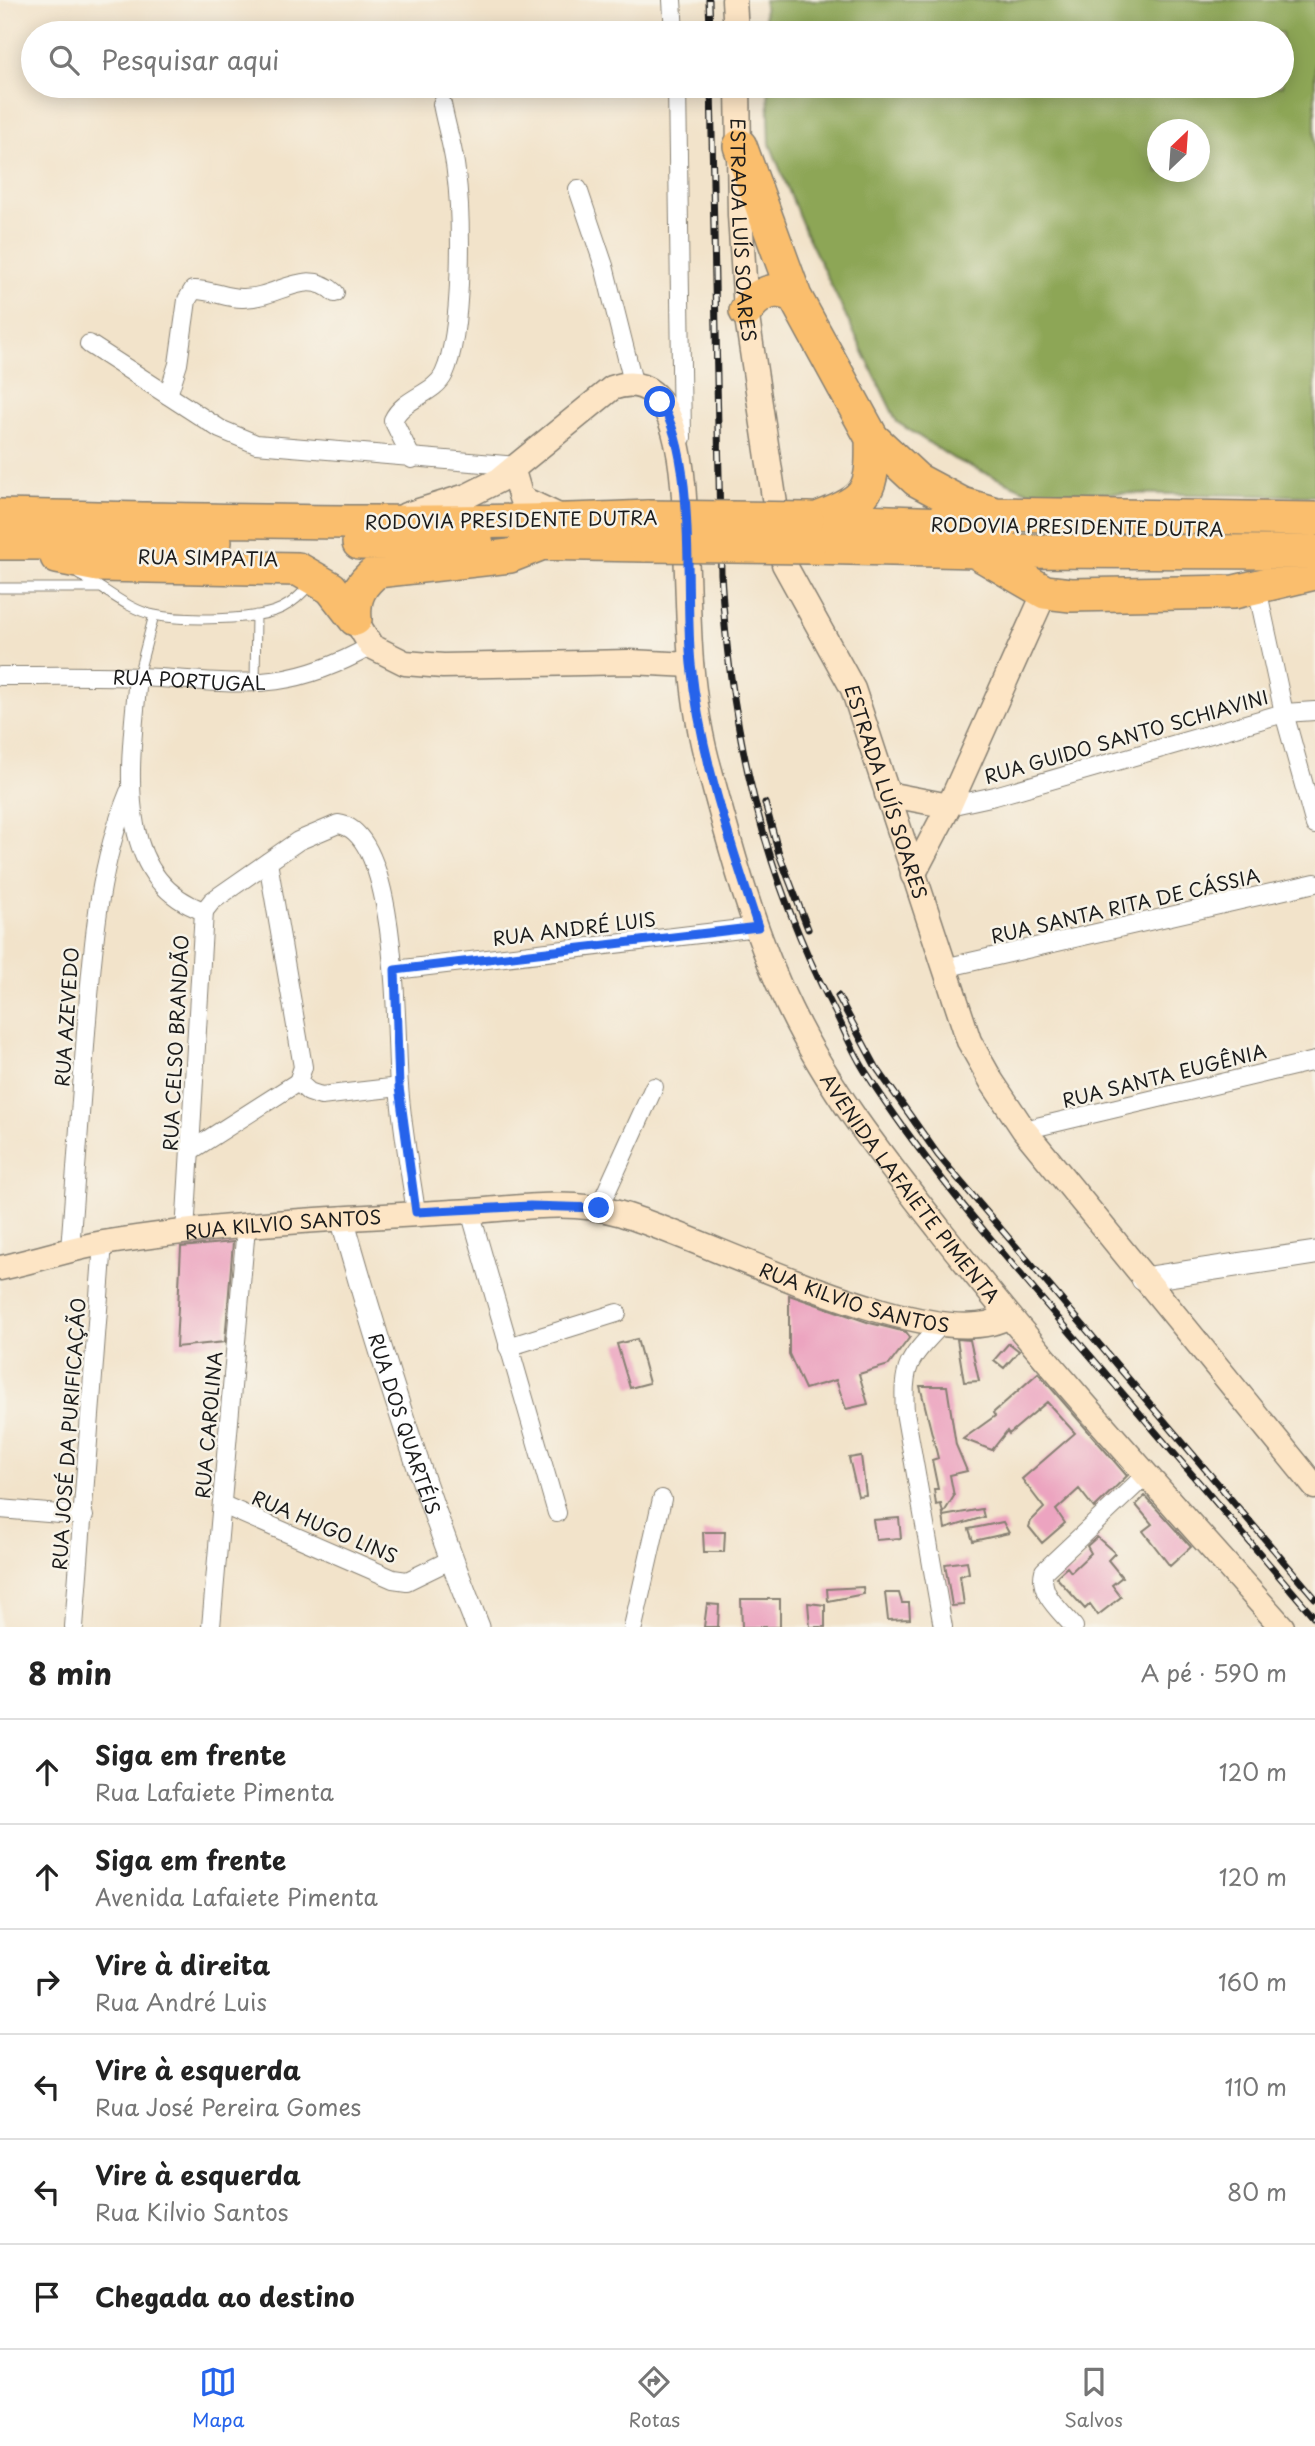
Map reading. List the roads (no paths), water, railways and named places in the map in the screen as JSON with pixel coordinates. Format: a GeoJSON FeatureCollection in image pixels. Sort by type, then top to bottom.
{"type":"FeatureCollection","features":[{"type":"Feature","properties":{"kind":"highway"},"geometry":{"type":"LineString","coordinates":[[740,146],[795,297],[872,438],[916,480],[962,504],[996,514],[1315,519]]}},
{"type":"Feature","properties":{"kind":"highway"},"geometry":{"type":"LineString","coordinates":[[746,311],[766,293],[777,290],[795,297]]}},
{"type":"Feature","properties":{"kind":"highway"},"geometry":{"type":"LineString","coordinates":[[811,529],[851,507],[864,495],[873,470],[872,438]]}},
{"type":"Feature","properties":{"kind":"highway"},"geometry":{"type":"LineString","coordinates":[[0,505],[109,509],[156,519]]}},
{"type":"Feature","properties":{"kind":"highway","name":"RODOVIA PRESIDENTE DUTRA"},"geometry":{"type":"LineString","coordinates":[[0,516],[570,521],[647,531]]}},
{"type":"Feature","properties":{"kind":"highway","name":"RODOVIA PRESIDENTE DUTRA"},"geometry":{"type":"LineString","coordinates":[[0,545],[544,544],[647,531],[939,526],[1315,529]]}},
{"type":"Feature","properties":{"kind":"highway","name":"RODOVIA PRESIDENTE DUTRA"},"geometry":{"type":"LineString","coordinates":[[811,529],[976,551],[1315,552]]}},
{"type":"Feature","properties":{"kind":"highway"},"geometry":{"type":"LineString","coordinates":[[363,633],[356,597],[364,581],[377,571],[510,556],[544,544]]}},
{"type":"Feature","properties":{"kind":"highway"},"geometry":{"type":"LineString","coordinates":[[0,545],[98,565],[298,569],[331,588],[363,633]]}},
{"type":"Feature","properties":{"kind":"highway"},"geometry":{"type":"LineString","coordinates":[[976,551],[1045,592],[1071,595],[1193,595],[1257,588],[1315,573]]}},
{"type":"Feature","properties":{"kind":"main road"},"geometry":{"type":"LineString","coordinates":[[734,0],[735,21]]}},
{"type":"Feature","properties":{"kind":"main road","name":"ESTRADA LUÍS SOARES"},"geometry":{"type":"LineString","coordinates":[[738,98],[740,215],[746,311],[784,564],[846,671],[969,1041],[1024,1130],[1315,1488]]}},
{"type":"Feature","properties":{"kind":"main road"},"geometry":{"type":"LineString","coordinates":[[385,520],[467,496],[516,469],[604,393],[620,385],[634,386]]}},
{"type":"Feature","properties":{"kind":"main road","name":"AVENIDA LAFAIETE PIMENTA"},"geometry":{"type":"LineString","coordinates":[[634,386],[656,397],[667,413],[676,435],[682,470],[691,665],[708,767],[758,927],[789,1007],[848,1109],[1008,1316],[1282,1627]]}},
{"type":"Feature","properties":{"kind":"main road"},"geometry":{"type":"LineString","coordinates":[[516,469],[521,498],[570,521]]}},
{"type":"Feature","properties":{"kind":"main road"},"geometry":{"type":"LineString","coordinates":[[914,875],[949,806],[1045,592]]}},
{"type":"Feature","properties":{"kind":"main road"},"geometry":{"type":"LineString","coordinates":[[363,633],[405,663],[443,666],[630,662],[691,665]]}},
{"type":"Feature","properties":{"kind":"main road"},"geometry":{"type":"LineString","coordinates":[[887,794],[949,806]]}},
{"type":"Feature","properties":{"kind":"main road","name":"RUA KILVIO SANTOS"},"geometry":{"type":"LineString","coordinates":[[0,1268],[103,1243],[185,1233],[416,1212],[530,1206],[599,1208],[713,1247],[810,1287],[898,1315],[941,1325],[991,1324],[1008,1316]]}},
{"type":"Feature","properties":{"kind":"street"},"geometry":{"type":"LineString","coordinates":[[672,0],[673,21]]}},
{"type":"Feature","properties":{"kind":"street"},"geometry":{"type":"LineString","coordinates":[[677,98],[682,470]]}},
{"type":"Feature","properties":{"kind":"street"},"geometry":{"type":"LineString","coordinates":[[412,459],[393,420],[401,408],[443,377],[451,352],[456,302],[456,172],[442,104]]}},
{"type":"Feature","properties":{"kind":"street"},"geometry":{"type":"LineString","coordinates":[[578,189],[604,266],[634,386]]}},
{"type":"Feature","properties":{"kind":"street"},"geometry":{"type":"LineString","coordinates":[[168,395],[178,364],[187,300],[194,290],[244,299],[310,280],[325,284],[335,293]]}},
{"type":"Feature","properties":{"kind":"street"},"geometry":{"type":"LineString","coordinates":[[89,344],[220,429],[257,444],[516,469]]}},
{"type":"Feature","properties":{"kind":"street","name":"RUA SIMPATIA"},"geometry":{"type":"LineString","coordinates":[[0,545],[64,568],[170,581],[316,580],[377,571]]}},
{"type":"Feature","properties":{"kind":"street"},"geometry":{"type":"LineString","coordinates":[[1257,588],[1284,713],[1315,825]]}},
{"type":"Feature","properties":{"kind":"street","name":"RUA PORTUGAL"},"geometry":{"type":"LineString","coordinates":[[0,676],[138,676],[255,684],[297,679],[327,670],[363,633]]}},
{"type":"Feature","properties":{"kind":"street","name":"RUA CELSO BRANDÃO"},"geometry":{"type":"LineString","coordinates":[[138,676],[129,792],[144,855],[172,895],[204,911],[185,1233]]}},
{"type":"Feature","properties":{"kind":"street","name":"RUA GUIDO SANTO SCHIAVINI"},"geometry":{"type":"LineString","coordinates":[[949,806],[995,796],[1284,713],[1315,710]]}},
{"type":"Feature","properties":{"kind":"street","name":"RUA AZEVEDO"},"geometry":{"type":"LineString","coordinates":[[70,1250],[93,936],[109,845],[129,792]]}},
{"type":"Feature","properties":{"kind":"street"},"geometry":{"type":"LineString","coordinates":[[204,911],[212,901],[298,841],[338,824],[357,831],[367,844],[380,886],[395,970],[399,1087],[416,1212]]}},
{"type":"Feature","properties":{"kind":"street"},"geometry":{"type":"LineString","coordinates":[[190,1151],[298,1082],[303,1068],[268,862]]}},
{"type":"Feature","properties":{"kind":"street","name":"RUA SANTA RITA DE CÁSSIA"},"geometry":{"type":"LineString","coordinates":[[944,968],[1315,883]]}},
{"type":"Feature","properties":{"kind":"street","name":"RUA ANDRÉ LUIS"},"geometry":{"type":"LineString","coordinates":[[395,970],[758,927]]}},
{"type":"Feature","properties":{"kind":"street","name":"RUA SANTA EUGÊNIA"},"geometry":{"type":"LineString","coordinates":[[1024,1130],[1202,1085],[1315,1061]]}},
{"type":"Feature","properties":{"kind":"street"},"geometry":{"type":"LineString","coordinates":[[298,1082],[309,1092],[321,1096],[399,1087]]}},
{"type":"Feature","properties":{"kind":"street"},"geometry":{"type":"LineString","coordinates":[[599,1208],[654,1087]]}},
{"type":"Feature","properties":{"kind":"street"},"geometry":{"type":"LineString","coordinates":[[470,1211],[556,1513]]}},
{"type":"Feature","properties":{"kind":"street","name":"RUA DOS QUARTÉIS"},"geometry":{"type":"LineString","coordinates":[[342,1218],[415,1461],[450,1560],[478,1627]]}},
{"type":"Feature","properties":{"kind":"street","name":"RUA CAROLINA"},"geometry":{"type":"LineString","coordinates":[[211,1627],[246,1227]]}},
{"type":"Feature","properties":{"kind":"street","name":"RUA JOSÉ DA PURIFICAÇÃO"},"geometry":{"type":"LineString","coordinates":[[74,1627],[103,1243]]}},
{"type":"Feature","properties":{"kind":"street"},"geometry":{"type":"LineString","coordinates":[[1143,1279],[1315,1253]]}},
{"type":"Feature","properties":{"kind":"street"},"geometry":{"type":"LineString","coordinates":[[508,1346],[617,1313]]}},
{"type":"Feature","properties":{"kind":"street"},"geometry":{"type":"LineString","coordinates":[[941,1325],[908,1364],[903,1381],[905,1412],[943,1627]]}},
{"type":"Feature","properties":{"kind":"street"},"geometry":{"type":"LineString","coordinates":[[1074,1627],[1047,1595],[1043,1587],[1044,1571],[1147,1474]]}},
{"type":"Feature","properties":{"kind":"street"},"geometry":{"type":"LineString","coordinates":[[633,1627],[662,1499]]}},
{"type":"Feature","properties":{"kind":"street","name":"RUA HUGO LINS"},"geometry":{"type":"LineString","coordinates":[[223,1505],[393,1580],[407,1581],[450,1560]]}},
{"type":"Feature","properties":{"kind":"street"},"geometry":{"type":"LineString","coordinates":[[0,1510],[84,1516]]}},
{"type":"Feature","properties":{"kind":"lane"},"geometry":{"type":"LineString","coordinates":[[64,568],[154,615],[256,615],[282,608],[316,580]]}},
{"type":"Feature","properties":{"kind":"lane"},"geometry":{"type":"LineString","coordinates":[[0,588],[101,589]]}},
{"type":"Feature","properties":{"kind":"lane"},"geometry":{"type":"LineString","coordinates":[[138,676],[154,615]]}},
{"type":"Feature","properties":{"kind":"lane"},"geometry":{"type":"LineString","coordinates":[[255,684],[256,615]]}},
{"type":"Feature","properties":{"kind":"railway"},"geometry":{"type":"LineString","coordinates":[[709,0],[710,21]]}},
{"type":"Feature","properties":{"kind":"railway"},"geometry":{"type":"LineString","coordinates":[[711,98],[721,574],[725,631],[732,687],[754,797],[787,904],[808,956],[857,1058],[913,1141],[1016,1269],[1315,1618]]}},
{"type":"Feature","properties":{"kind":"railway"},"geometry":{"type":"LineString","coordinates":[[765,803],[779,854],[808,929]]}},
{"type":"Feature","properties":{"kind":"railway"},"geometry":{"type":"LineString","coordinates":[[838,996],[876,1067],[938,1155],[1315,1598]]}}]}
